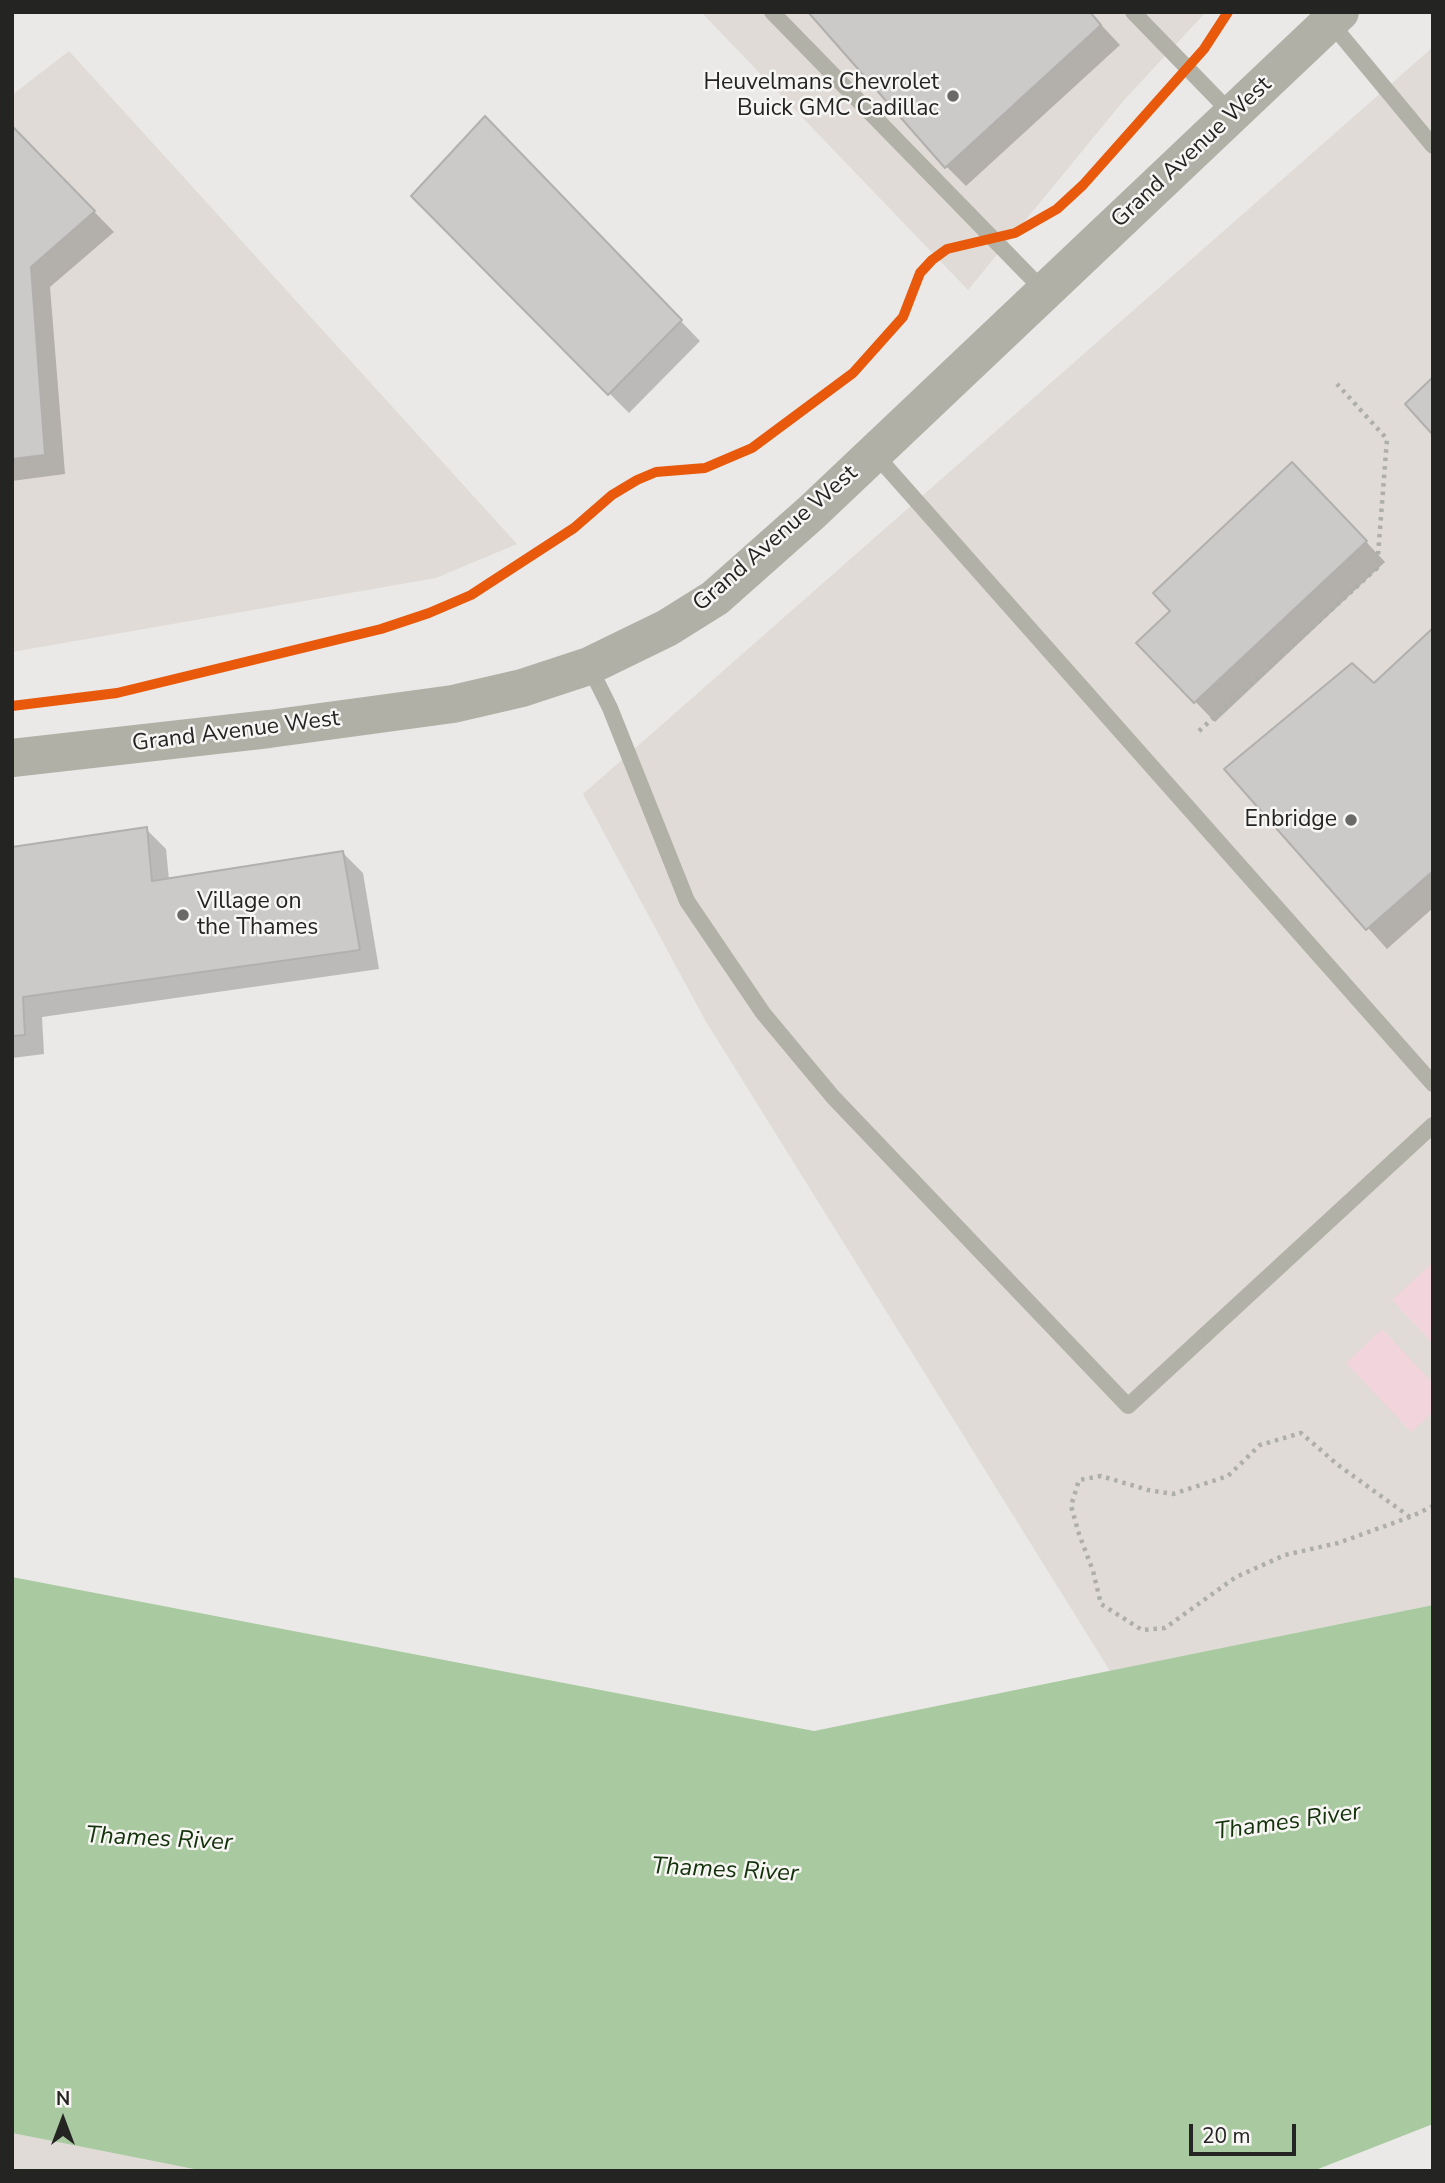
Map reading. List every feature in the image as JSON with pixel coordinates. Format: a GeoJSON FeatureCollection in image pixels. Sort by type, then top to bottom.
{"type":"FeatureCollection","features":[{"type":"Feature","properties":{"kind":"main road","name":"Grand Avenue West"},"geometry":{"type":"LineString","coordinates":[[12,758],[269,729],[453,704],[522,688],[589,666],[667,628],[715,598],[874,453],[1335,17]]}},
{"type":"Feature","properties":{"kind":"lane"},"geometry":{"type":"LineString","coordinates":[[772,12],[1045,292]]}},
{"type":"Feature","properties":{"kind":"lane"},"geometry":{"type":"LineString","coordinates":[[1133,12],[1233,115]]}},
{"type":"Feature","properties":{"kind":"lane"},"geometry":{"type":"LineString","coordinates":[[1335,17],[1433,146]]}},
{"type":"Feature","properties":{"kind":"lane"},"geometry":{"type":"LineString","coordinates":[[874,453],[1433,1084]]}},
{"type":"Feature","properties":{"kind":"lane"},"geometry":{"type":"LineString","coordinates":[[589,666],[610,708],[687,901],[762,1013],[833,1097],[1128,1406],[1433,1125]]}},
{"type":"Feature","properties":{"kind":"path"},"geometry":{"type":"LineString","coordinates":[[1199,731],[1377,568],[1387,439],[1337,384]]}},
{"type":"Feature","properties":{"kind":"path"},"geometry":{"type":"LineString","coordinates":[[1410,1517],[1338,1465],[1301,1433],[1261,1445],[1228,1476],[1173,1494],[1148,1490],[1101,1476],[1079,1480],[1071,1506],[1101,1604],[1142,1630],[1165,1628],[1236,1577],[1285,1555],[1338,1543],[1410,1517],[1433,1506]]}},
{"type":"Feature","properties":{"kind":"shaded area"},"geometry":{"type":"Polygon","coordinates":[[[701,12],[1206,12],[1125,99],[968,290],[701,12]]]}},
{"type":"Feature","properties":{"kind":"shaded area"},"geometry":{"type":"Polygon","coordinates":[[[1433,47],[1433,1605],[1110,1671],[705,1020],[583,794],[1433,47]]]}},
{"type":"Feature","properties":{"kind":"shaded area"},"geometry":{"type":"Polygon","coordinates":[[[69,51],[517,544],[436,578],[12,652],[12,95],[69,51]]]}},
{"type":"Feature","properties":{"kind":"shaded area"},"geometry":{"type":"Polygon","coordinates":[[[1433,1263],[1433,1344],[1392,1300],[1433,1263]]]}},
{"type":"Feature","properties":{"kind":"shaded area"},"geometry":{"type":"Polygon","coordinates":[[[1382,1329],[1433,1383],[1433,1412],[1411,1432],[1346,1363],[1382,1329]]]}},
{"type":"Feature","properties":{"kind":"shaded area"},"geometry":{"type":"Polygon","coordinates":[[[12,2133],[204,2171],[12,2171],[12,2133]]]}},
{"type":"Feature","properties":{"kind":"water","name":"Thames River"},"geometry":{"type":"Polygon","coordinates":[[[12,1577],[814,1731],[1433,1605],[1433,2124],[1313,2171],[204,2171],[12,2133],[12,1577]]]}},
{"type":"Feature","properties":{"kind":"building","name":"Heuvelmans Chevrolet Buick GMC Cadillac"},"geometry":{"type":"Polygon","coordinates":[[[808,12],[1090,12],[1101,25],[945,168],[808,12]]]}},
{"type":"Feature","properties":{"kind":"building"},"geometry":{"type":"Polygon","coordinates":[[[485,116],[682,320],[608,395],[411,196],[485,116]]]}},
{"type":"Feature","properties":{"kind":"building"},"geometry":{"type":"Polygon","coordinates":[[[12,126],[95,211],[31,267],[45,455],[12,459],[12,126]]]}},
{"type":"Feature","properties":{"kind":"building"},"geometry":{"type":"Polygon","coordinates":[[[1433,377],[1433,435],[1405,404],[1433,377]]]}},
{"type":"Feature","properties":{"kind":"building"},"geometry":{"type":"Polygon","coordinates":[[[1292,462],[1367,541],[1194,703],[1136,643],[1170,611],[1153,593],[1292,462]]]}},
{"type":"Feature","properties":{"kind":"building","name":"Enbridge"},"geometry":{"type":"Polygon","coordinates":[[[1433,628],[1433,871],[1366,930],[1224,769],[1352,663],[1374,683],[1433,628]]]}},
{"type":"Feature","properties":{"kind":"building","name":"Village on the Thames"},"geometry":{"type":"Polygon","coordinates":[[[147,827],[152,881],[343,851],[360,950],[23,997],[25,1035],[12,1036],[12,847],[147,827]]]}},
{"type":"Feature","properties":{"kind":"cycle path"},"geometry":{"type":"LineString","coordinates":[[12,706],[117,693],[381,629],[429,613],[471,595],[574,528],[612,495],[637,480],[656,472],[705,468],[752,448],[853,373],[903,317],[920,273],[932,260],[947,249],[1015,233],[1057,209],[1083,185],[1204,49],[1228,12]]}},
{"type":"Feature","properties":{"kind":"place","name":"Heuvelmans Chevrolet Buick GMC Cadillac"},"geometry":{"type":"Point","coordinates":[953,96]}},
{"type":"Feature","properties":{"kind":"place","name":"Enbridge"},"geometry":{"type":"Point","coordinates":[1351,820]}},
{"type":"Feature","properties":{"kind":"place","name":"Village on the Thames"},"geometry":{"type":"Point","coordinates":[183,915]}}]}
